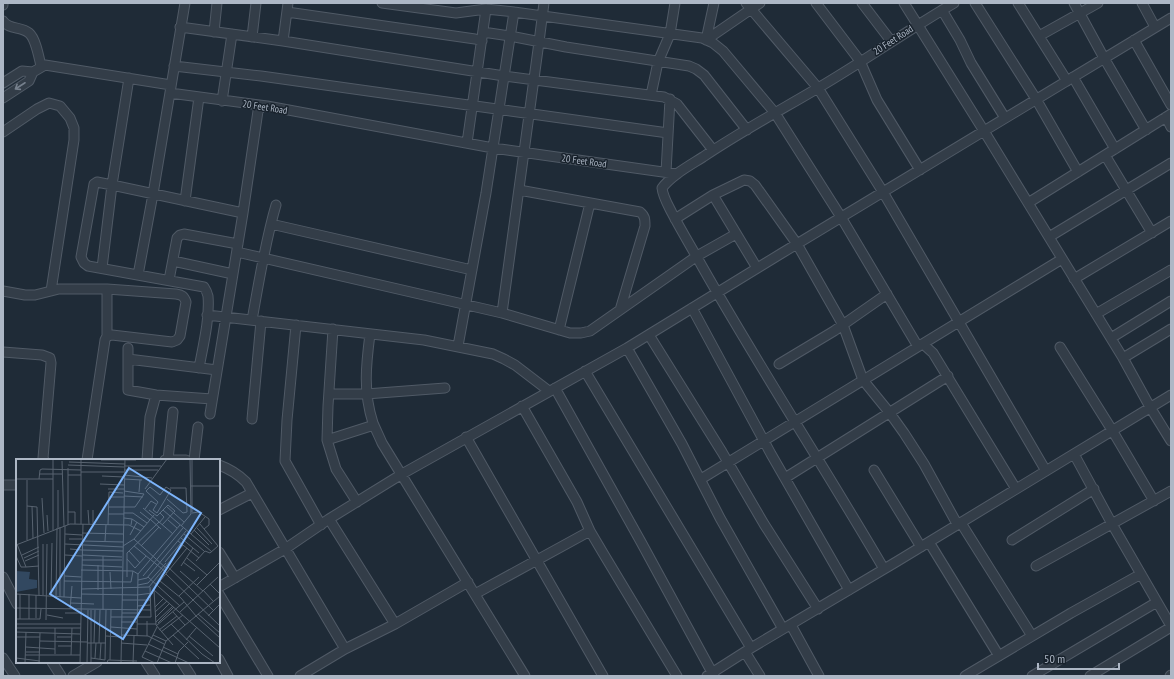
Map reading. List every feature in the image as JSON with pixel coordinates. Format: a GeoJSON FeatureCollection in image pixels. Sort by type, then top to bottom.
{"type":"FeatureCollection","features":[{"type":"Feature","properties":{"kind":"street"},"geometry":{"type":"LineString","coordinates":[[138,275],[185,3]]}},
{"type":"Feature","properties":{"kind":"street"},"geometry":{"type":"LineString","coordinates":[[214,32],[217,3]]}},
{"type":"Feature","properties":{"kind":"street"},"geometry":{"type":"LineString","coordinates":[[252,37],[256,3]]}},
{"type":"Feature","properties":{"kind":"street"},"geometry":{"type":"LineString","coordinates":[[382,3],[456,13],[500,7],[514,12],[702,38],[713,43],[723,51],[775,113],[841,217],[917,345],[923,344],[934,352],[1016,489]]}},
{"type":"Feature","properties":{"kind":"street"},"geometry":{"type":"LineString","coordinates":[[502,313],[544,3]]}},
{"type":"Feature","properties":{"kind":"street"},"geometry":{"type":"LineString","coordinates":[[651,95],[658,62],[670,34],[675,3]]}},
{"type":"Feature","properties":{"kind":"street"},"geometry":{"type":"LineString","coordinates":[[706,40],[714,3]]}},
{"type":"Feature","properties":{"kind":"street"},"geometry":{"type":"LineString","coordinates":[[706,40],[749,6],[760,3]]}},
{"type":"Feature","properties":{"kind":"street"},"geometry":{"type":"LineString","coordinates":[[816,3],[860,61],[877,100],[920,170]]}},
{"type":"Feature","properties":{"kind":"street"},"geometry":{"type":"LineString","coordinates":[[862,3],[891,42]]}},
{"type":"Feature","properties":{"kind":"street"},"geometry":{"type":"LineString","coordinates":[[904,3],[1111,338],[1171,441]]}},
{"type":"Feature","properties":{"kind":"street","name":"20 Feet Road"},"geometry":{"type":"LineString","coordinates":[[42,66],[45,65],[129,78],[199,98],[262,106],[493,148],[677,174],[713,150],[818,88],[918,24],[954,3]]}},
{"type":"Feature","properties":{"kind":"street"},"geometry":{"type":"LineString","coordinates":[[975,3],[1036,100],[1078,172]]}},
{"type":"Feature","properties":{"kind":"street"},"geometry":{"type":"LineString","coordinates":[[1018,3],[1039,36],[1070,79],[1115,149]]}},
{"type":"Feature","properties":{"kind":"street"},"geometry":{"type":"LineString","coordinates":[[1074,3],[1146,130]]}},
{"type":"Feature","properties":{"kind":"street"},"geometry":{"type":"LineString","coordinates":[[1039,36],[1098,3]]}},
{"type":"Feature","properties":{"kind":"street"},"geometry":{"type":"LineString","coordinates":[[1142,3],[1156,27]]}},
{"type":"Feature","properties":{"kind":"street"},"geometry":{"type":"LineString","coordinates":[[749,6],[818,88],[883,192],[1046,471]]}},
{"type":"Feature","properties":{"kind":"street"},"geometry":{"type":"LineString","coordinates":[[283,41],[288,8],[475,39],[482,36],[510,36],[696,69],[704,75],[747,130]]}},
{"type":"Feature","properties":{"kind":"street"},"geometry":{"type":"LineString","coordinates":[[467,143],[486,9]]}},
{"type":"Feature","properties":{"kind":"street"},"geometry":{"type":"LineString","coordinates":[[942,10],[960,40],[971,63],[1005,118]]}},
{"type":"Feature","properties":{"kind":"street"},"geometry":{"type":"LineString","coordinates":[[458,346],[493,148],[514,12]]}},
{"type":"Feature","properties":{"kind":"street"},"geometry":{"type":"LineString","coordinates":[[3,21],[6,25],[29,33],[34,42],[42,66],[33,72],[29,81],[3,98]]}},
{"type":"Feature","properties":{"kind":"street"},"geometry":{"type":"LineString","coordinates":[[220,586],[285,548],[402,474],[627,348],[1104,58],[1156,27],[1169,22]]}},
{"type":"Feature","properties":{"kind":"street"},"geometry":{"type":"LineString","coordinates":[[180,27],[283,41],[504,76],[664,97],[677,104],[713,150]]}},
{"type":"Feature","properties":{"kind":"street"},"geometry":{"type":"LineString","coordinates":[[222,101],[232,34]]}},
{"type":"Feature","properties":{"kind":"street"},"geometry":{"type":"LineString","coordinates":[[1134,40],[1171,105]]}},
{"type":"Feature","properties":{"kind":"street"},"geometry":{"type":"LineString","coordinates":[[174,66],[472,105],[668,133]]}},
{"type":"Feature","properties":{"kind":"street"},"geometry":{"type":"LineString","coordinates":[[3,83],[22,71],[33,72]]}},
{"type":"Feature","properties":{"kind":"street"},"geometry":{"type":"LineString","coordinates":[[102,268],[112,185],[129,78]]}},
{"type":"Feature","properties":{"kind":"street"},"geometry":{"type":"LineString","coordinates":[[185,201],[199,98]]}},
{"type":"Feature","properties":{"kind":"street"},"geometry":{"type":"LineString","coordinates":[[666,172],[670,99]]}},
{"type":"Feature","properties":{"kind":"street"},"geometry":{"type":"LineString","coordinates":[[3,132],[37,109],[49,104],[60,106],[70,118],[74,128],[74,140],[51,291]]}},
{"type":"Feature","properties":{"kind":"street"},"geometry":{"type":"LineString","coordinates":[[210,414],[258,111],[262,106]]}},
{"type":"Feature","properties":{"kind":"street"},"geometry":{"type":"LineString","coordinates":[[1028,203],[1169,116],[1171,127]]}},
{"type":"Feature","properties":{"kind":"street"},"geometry":{"type":"LineString","coordinates":[[1105,155],[1152,232]]}},
{"type":"Feature","properties":{"kind":"street"},"geometry":{"type":"LineString","coordinates":[[1049,237],[1171,163]]}},
{"type":"Feature","properties":{"kind":"street"},"geometry":{"type":"LineString","coordinates":[[677,174],[666,182],[662,188],[662,195],[717,293],[884,569]]}},
{"type":"Feature","properties":{"kind":"street"},"geometry":{"type":"LineString","coordinates":[[675,219],[713,195],[744,180],[750,181],[755,185],[797,244],[843,325],[863,380],[904,433],[924,464],[956,522],[961,523],[1032,636]]}},
{"type":"Feature","properties":{"kind":"street"},"geometry":{"type":"LineString","coordinates":[[199,368],[207,315],[208,295],[204,287],[88,266],[84,263],[81,257],[94,184],[97,182],[243,213]]}},
{"type":"Feature","properties":{"kind":"street"},"geometry":{"type":"LineString","coordinates":[[519,190],[590,202],[644,214],[645,226],[620,310]]}},
{"type":"Feature","properties":{"kind":"street"},"geometry":{"type":"LineString","coordinates":[[713,195],[757,268]]}},
{"type":"Feature","properties":{"kind":"street"},"geometry":{"type":"LineString","coordinates":[[560,330],[590,202]]}},
{"type":"Feature","properties":{"kind":"street"},"geometry":{"type":"LineString","coordinates":[[252,419],[259,280],[276,205]]}},
{"type":"Feature","properties":{"kind":"street"},"geometry":{"type":"LineString","coordinates":[[1074,278],[1171,221]]}},
{"type":"Feature","properties":{"kind":"street"},"geometry":{"type":"LineString","coordinates":[[271,224],[472,270]]}},
{"type":"Feature","properties":{"kind":"street"},"geometry":{"type":"LineString","coordinates":[[169,280],[177,238],[184,234],[237,248],[264,258],[502,313],[570,333],[581,334],[590,331],[696,256],[736,234]]}},
{"type":"Feature","properties":{"kind":"street"},"geometry":{"type":"LineString","coordinates":[[701,479],[1062,259]]}},
{"type":"Feature","properties":{"kind":"street"},"geometry":{"type":"LineString","coordinates":[[173,261],[233,274]]}},
{"type":"Feature","properties":{"kind":"street"},"geometry":{"type":"LineString","coordinates":[[1096,314],[1171,270]]}},
{"type":"Feature","properties":{"kind":"street"},"geometry":{"type":"LineString","coordinates":[[3,291],[25,295],[35,295],[59,289],[107,289],[176,294],[184,297],[186,302],[180,336],[177,340],[172,342],[112,335],[107,336]]}},
{"type":"Feature","properties":{"kind":"street"},"geometry":{"type":"LineString","coordinates":[[87,459],[105,340],[107,336],[107,289]]}},
{"type":"Feature","properties":{"kind":"street"},"geometry":{"type":"LineString","coordinates":[[779,364],[834,331],[886,294]]}},
{"type":"Feature","properties":{"kind":"street"},"geometry":{"type":"LineString","coordinates":[[1111,338],[1171,301]]}},
{"type":"Feature","properties":{"kind":"street"},"geometry":{"type":"LineString","coordinates":[[692,308],[764,441],[849,590]]}},
{"type":"Feature","properties":{"kind":"street"},"geometry":{"type":"LineString","coordinates":[[207,315],[424,340],[458,346],[493,354],[504,359],[552,390],[638,536],[711,675],[748,650],[925,545],[1171,395]]}},
{"type":"Feature","properties":{"kind":"street"},"geometry":{"type":"LineString","coordinates":[[296,325],[287,420],[285,461],[321,525]]}},
{"type":"Feature","properties":{"kind":"street"},"geometry":{"type":"LineString","coordinates":[[333,329],[328,440],[336,469],[357,502]]}},
{"type":"Feature","properties":{"kind":"street"},"geometry":{"type":"LineString","coordinates":[[1123,358],[1171,329]]}},
{"type":"Feature","properties":{"kind":"street"},"geometry":{"type":"LineString","coordinates":[[370,334],[366,365],[366,394],[368,406],[382,443],[525,676]]}},
{"type":"Feature","properties":{"kind":"street"},"geometry":{"type":"LineString","coordinates":[[648,335],[818,609]]}},
{"type":"Feature","properties":{"kind":"street"},"geometry":{"type":"LineString","coordinates":[[1060,347],[1154,501]]}},
{"type":"Feature","properties":{"kind":"street"},"geometry":{"type":"LineString","coordinates":[[128,348],[128,390],[156,395],[212,399]]}},
{"type":"Feature","properties":{"kind":"street"},"geometry":{"type":"LineString","coordinates":[[627,348],[682,444],[720,518],[819,676]]}},
{"type":"Feature","properties":{"kind":"street"},"geometry":{"type":"LineString","coordinates":[[3,352],[42,355],[50,358],[51,364],[44,459]]}},
{"type":"Feature","properties":{"kind":"street"},"geometry":{"type":"LineString","coordinates":[[128,359],[217,370]]}},
{"type":"Feature","properties":{"kind":"street"},"geometry":{"type":"LineString","coordinates":[[585,371],[748,650],[760,676]]}},
{"type":"Feature","properties":{"kind":"street"},"geometry":{"type":"LineString","coordinates":[[785,478],[948,376]]}},
{"type":"Feature","properties":{"kind":"street"},"geometry":{"type":"LineString","coordinates":[[329,394],[366,394],[445,388]]}},
{"type":"Feature","properties":{"kind":"street"},"geometry":{"type":"LineString","coordinates":[[147,459],[150,417],[156,395]]}},
{"type":"Feature","properties":{"kind":"street"},"geometry":{"type":"LineString","coordinates":[[522,406],[577,502],[590,531],[677,676]]}},
{"type":"Feature","properties":{"kind":"street"},"geometry":{"type":"LineString","coordinates":[[167,459],[173,412]]}},
{"type":"Feature","properties":{"kind":"street"},"geometry":{"type":"LineString","coordinates":[[328,440],[374,424]]}},
{"type":"Feature","properties":{"kind":"street"},"geometry":{"type":"LineString","coordinates":[[194,459],[198,427]]}},
{"type":"Feature","properties":{"kind":"street"},"geometry":{"type":"LineString","coordinates":[[466,437],[603,676]]}},
{"type":"Feature","properties":{"kind":"street"},"geometry":{"type":"LineString","coordinates":[[1074,454],[1112,524],[1171,626],[1090,676]]}},
{"type":"Feature","properties":{"kind":"street"},"geometry":{"type":"LineString","coordinates":[[220,465],[238,474],[246,482],[345,650]]}},
{"type":"Feature","properties":{"kind":"street"},"geometry":{"type":"LineString","coordinates":[[874,470],[999,656]]}},
{"type":"Feature","properties":{"kind":"street"},"geometry":{"type":"LineString","coordinates":[[3,484],[16,484]]}},
{"type":"Feature","properties":{"kind":"street"},"geometry":{"type":"LineString","coordinates":[[1012,540],[1094,489]]}},
{"type":"Feature","properties":{"kind":"street"},"geometry":{"type":"LineString","coordinates":[[1036,566],[1171,491]]}},
{"type":"Feature","properties":{"kind":"street"},"geometry":{"type":"LineString","coordinates":[[220,509],[252,493]]}},
{"type":"Feature","properties":{"kind":"street"},"geometry":{"type":"LineString","coordinates":[[329,519],[395,624]]}},
{"type":"Feature","properties":{"kind":"street"},"geometry":{"type":"LineString","coordinates":[[475,594],[590,531]]}},
{"type":"Feature","properties":{"kind":"street"},"geometry":{"type":"LineString","coordinates":[[220,554],[235,578]]}},
{"type":"Feature","properties":{"kind":"street"},"geometry":{"type":"LineString","coordinates":[[965,676],[1071,612],[1141,574]]}},
{"type":"Feature","properties":{"kind":"street"},"geometry":{"type":"LineString","coordinates":[[3,577],[16,602]]}},
{"type":"Feature","properties":{"kind":"street"},"geometry":{"type":"LineString","coordinates":[[300,676],[468,582]]}},
{"type":"Feature","properties":{"kind":"street"},"geometry":{"type":"LineString","coordinates":[[220,596],[268,676]]}},
{"type":"Feature","properties":{"kind":"street"},"geometry":{"type":"LineString","coordinates":[[1032,676],[1157,602]]}},
{"type":"Feature","properties":{"kind":"street"},"geometry":{"type":"LineString","coordinates":[[3,658],[15,676]]}},
{"type":"Feature","properties":{"kind":"street"},"geometry":{"type":"LineString","coordinates":[[220,661],[228,676]]}},
{"type":"Feature","properties":{"kind":"street"},"geometry":{"type":"LineString","coordinates":[[53,663],[61,676]]}},
{"type":"Feature","properties":{"kind":"street"},"geometry":{"type":"LineString","coordinates":[[77,675],[94,663]]}},
{"type":"Feature","properties":{"kind":"street"},"geometry":{"type":"LineString","coordinates":[[147,663],[155,676]]}},
{"type":"Feature","properties":{"kind":"street"},"geometry":{"type":"LineString","coordinates":[[183,663],[191,676]]}}]}
